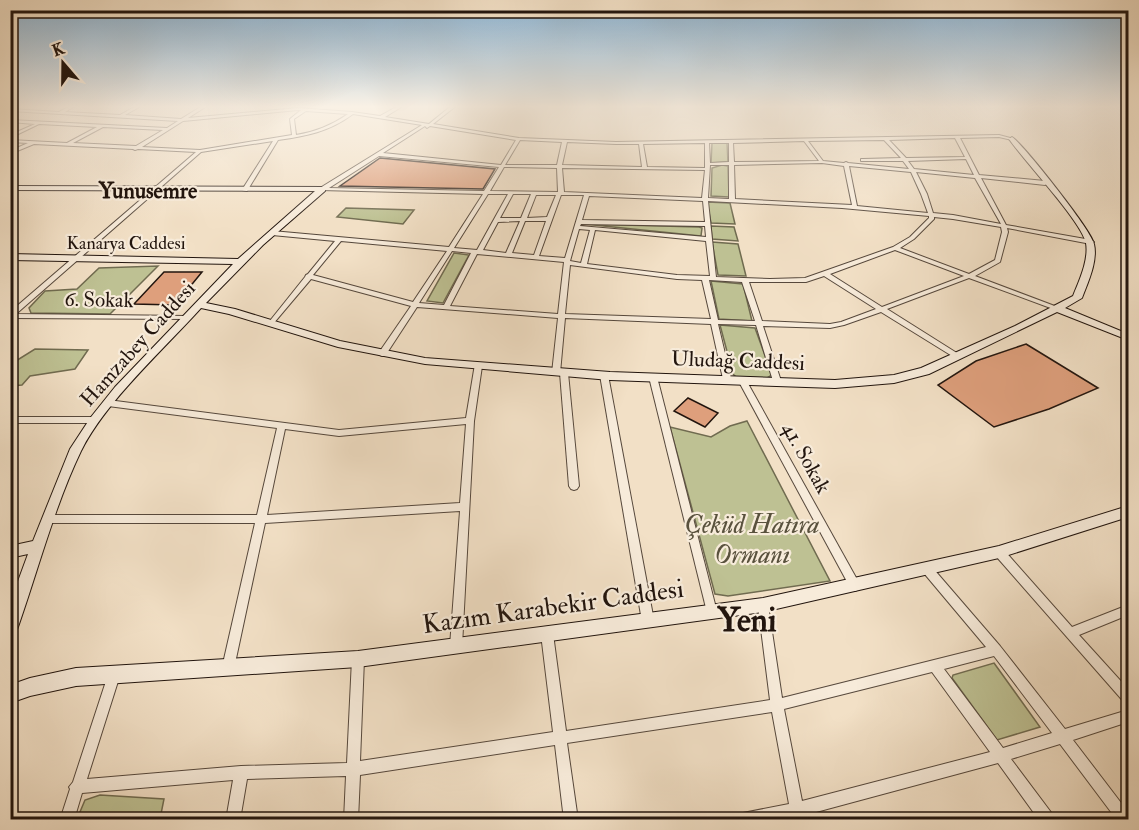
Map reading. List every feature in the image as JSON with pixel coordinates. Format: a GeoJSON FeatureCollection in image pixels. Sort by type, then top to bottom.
{"type":"FeatureCollection","features":[{"type":"Feature","properties":{"kind":"street"},"geometry":{"type":"LineString","coordinates":[[10,153],[27,145]]}},
{"type":"Feature","properties":{"kind":"street"},"geometry":{"type":"LineString","coordinates":[[78,145],[200,151],[243,145]]}},
{"type":"Feature","properties":{"kind":"street"},"geometry":{"type":"LineString","coordinates":[[134,149],[141,145]]}},
{"type":"Feature","properties":{"kind":"street"},"geometry":{"type":"LineString","coordinates":[[245,190],[273,145]]}},
{"type":"Feature","properties":{"kind":"street"},"geometry":{"type":"LineString","coordinates":[[322,189],[393,145]]}},
{"type":"Feature","properties":{"kind":"street"},"geometry":{"type":"LineString","coordinates":[[382,354],[429,284],[515,145]]}},
{"type":"Feature","properties":{"kind":"street"},"geometry":{"type":"LineString","coordinates":[[536,257],[560,193],[559,168],[564,145]]}},
{"type":"Feature","properties":{"kind":"street"},"geometry":{"type":"LineString","coordinates":[[641,145],[645,169]]}},
{"type":"Feature","properties":{"kind":"street"},"geometry":{"type":"LineString","coordinates":[[707,145],[705,199],[709,279],[714,322],[727,379]]}},
{"type":"Feature","properties":{"kind":"street"},"geometry":{"type":"LineString","coordinates":[[731,145],[732,200]]}},
{"type":"Feature","properties":{"kind":"street"},"geometry":{"type":"LineString","coordinates":[[809,145],[822,162]]}},
{"type":"Feature","properties":{"kind":"street"},"geometry":{"type":"LineString","coordinates":[[272,233],[536,257],[584,265],[709,279],[806,280],[895,248],[912,238],[932,218],[925,195],[913,170],[907,159],[892,145]]}},
{"type":"Feature","properties":{"kind":"street"},"geometry":{"type":"LineString","coordinates":[[308,276],[415,305],[446,308],[563,316],[830,326],[969,276],[998,261],[1005,232],[1004,225],[961,145]]}},
{"type":"Feature","properties":{"kind":"street"},"geometry":{"type":"LineString","coordinates":[[1016,145],[1078,221],[1091,242]]}},
{"type":"Feature","properties":{"kind":"street"},"geometry":{"type":"LineString","coordinates":[[11,316],[200,151]]}},
{"type":"Feature","properties":{"kind":"street"},"geometry":{"type":"LineString","coordinates":[[377,154],[501,165],[645,169],[732,164],[968,158]]}},
{"type":"Feature","properties":{"kind":"street"},"geometry":{"type":"LineString","coordinates":[[822,162],[1045,183]]}},
{"type":"Feature","properties":{"kind":"street"},"geometry":{"type":"LineString","coordinates":[[846,163],[855,207]]}},
{"type":"Feature","properties":{"kind":"street"},"geometry":{"type":"LineString","coordinates":[[10,188],[488,191],[732,200],[931,214],[1091,242]]}},
{"type":"Feature","properties":{"kind":"street","name":"Hamzabey Caddesi"},"geometry":{"type":"LineString","coordinates":[[10,627],[48,519],[76,449],[94,420],[199,305],[272,233],[322,189]]}},
{"type":"Feature","properties":{"kind":"street"},"geometry":{"type":"LineString","coordinates":[[446,308],[512,192]]}},
{"type":"Feature","properties":{"kind":"street"},"geometry":{"type":"LineString","coordinates":[[508,255],[535,192]]}},
{"type":"Feature","properties":{"kind":"street"},"geometry":{"type":"LineString","coordinates":[[574,486],[560,373],[568,262],[587,194]]}},
{"type":"Feature","properties":{"kind":"street"},"geometry":{"type":"LineString","coordinates":[[498,220],[550,219]]}},
{"type":"Feature","properties":{"kind":"street"},"geometry":{"type":"LineString","coordinates":[[578,224],[707,224]]}},
{"type":"Feature","properties":{"kind":"street"},"geometry":{"type":"LineString","coordinates":[[578,224],[593,229],[708,239]]}},
{"type":"Feature","properties":{"kind":"street"},"geometry":{"type":"LineString","coordinates":[[584,265],[593,229]]}},
{"type":"Feature","properties":{"kind":"street"},"geometry":{"type":"LineString","coordinates":[[271,323],[339,240]]}},
{"type":"Feature","properties":{"kind":"street","name":"Uludağ Caddesi"},"geometry":{"type":"LineString","coordinates":[[199,305],[231,310],[338,344],[425,361],[560,373],[835,384],[894,379],[925,371],[1058,309],[1077,298],[1088,269],[1091,242]]}},
{"type":"Feature","properties":{"kind":"street"},"geometry":{"type":"LineString","coordinates":[[895,248],[1128,337]]}},
{"type":"Feature","properties":{"kind":"street","name":"Kanarya Caddesi"},"geometry":{"type":"LineString","coordinates":[[10,257],[242,262]]}},
{"type":"Feature","properties":{"kind":"street"},"geometry":{"type":"LineString","coordinates":[[826,274],[957,357]]}},
{"type":"Feature","properties":{"kind":"street"},"geometry":{"type":"LineString","coordinates":[[745,280],[757,324],[777,381]]}},
{"type":"Feature","properties":{"kind":"street","name":"6. Sokak"},"geometry":{"type":"LineString","coordinates":[[11,316],[187,318]]}},
{"type":"Feature","properties":{"kind":"street"},"geometry":{"type":"LineString","coordinates":[[456,646],[470,421],[478,366]]}},
{"type":"Feature","properties":{"kind":"street"},"geometry":{"type":"LineString","coordinates":[[604,375],[648,621]]}},
{"type":"Feature","properties":{"kind":"street"},"geometry":{"type":"LineString","coordinates":[[653,377],[712,612]]}},
{"type":"Feature","properties":{"kind":"street","name":"41. Sokak"},"geometry":{"type":"LineString","coordinates":[[742,380],[855,586]]}},
{"type":"Feature","properties":{"kind":"street"},"geometry":{"type":"LineString","coordinates":[[108,403],[339,433],[470,421]]}},
{"type":"Feature","properties":{"kind":"street"},"geometry":{"type":"LineString","coordinates":[[10,420],[94,420]]}},
{"type":"Feature","properties":{"kind":"street"},"geometry":{"type":"LineString","coordinates":[[228,668],[282,425]]}},
{"type":"Feature","properties":{"kind":"street"},"geometry":{"type":"LineString","coordinates":[[48,519],[262,519],[464,507]]}},
{"type":"Feature","properties":{"kind":"street","name":"Kazım Karabekir Caddesi"},"geometry":{"type":"LineString","coordinates":[[10,694],[76,677],[358,659],[763,605],[999,552],[1128,514]]}},
{"type":"Feature","properties":{"kind":"street"},"geometry":{"type":"LineString","coordinates":[[10,552],[38,546]]}},
{"type":"Feature","properties":{"kind":"street"},"geometry":{"type":"LineString","coordinates":[[999,552],[1128,698]]}},
{"type":"Feature","properties":{"kind":"street"},"geometry":{"type":"LineString","coordinates":[[927,569],[996,650],[1126,819]]}},
{"type":"Feature","properties":{"kind":"street"},"geometry":{"type":"LineString","coordinates":[[763,605],[777,705],[798,815]]}},
{"type":"Feature","properties":{"kind":"street"},"geometry":{"type":"LineString","coordinates":[[1070,633],[1128,610]]}},
{"type":"Feature","properties":{"kind":"street"},"geometry":{"type":"LineString","coordinates":[[547,634],[571,819]]}},
{"type":"Feature","properties":{"kind":"street"},"geometry":{"type":"LineString","coordinates":[[76,787],[241,773],[353,769],[777,705],[996,650]]}},
{"type":"Feature","properties":{"kind":"street"},"geometry":{"type":"LineString","coordinates":[[351,819],[358,659]]}},
{"type":"Feature","properties":{"kind":"street"},"geometry":{"type":"LineString","coordinates":[[935,666],[1048,819]]}},
{"type":"Feature","properties":{"kind":"street"},"geometry":{"type":"LineString","coordinates":[[67,819],[114,675]]}},
{"type":"Feature","properties":{"kind":"street"},"geometry":{"type":"LineString","coordinates":[[743,819],[798,815],[1128,716]]}},
{"type":"Feature","properties":{"kind":"street"},"geometry":{"type":"LineString","coordinates":[[233,819],[241,773]]}},
{"type":"Feature","properties":{"kind":"green space"},"geometry":{"type":"Polygon","coordinates":[[[712,145],[727,145],[728,162],[711,163],[712,145]]]}},
{"type":"Feature","properties":{"kind":"green space"},"geometry":{"type":"Polygon","coordinates":[[[728,166],[729,197],[711,196],[712,168],[728,166]]]}},
{"type":"Feature","properties":{"kind":"green space"},"geometry":{"type":"Polygon","coordinates":[[[707,202],[730,203],[735,224],[711,223],[707,202]]]}},
{"type":"Feature","properties":{"kind":"green space"},"geometry":{"type":"Polygon","coordinates":[[[346,208],[414,210],[403,224],[337,217],[346,208]]]}},
{"type":"Feature","properties":{"kind":"green space"},"geometry":{"type":"Polygon","coordinates":[[[584,224],[699,227],[702,228],[701,236],[584,224]]]}},
{"type":"Feature","properties":{"kind":"green space"},"geometry":{"type":"Polygon","coordinates":[[[711,226],[734,227],[738,241],[712,239],[711,226]]]}},
{"type":"Feature","properties":{"kind":"green space"},"geometry":{"type":"Polygon","coordinates":[[[712,242],[738,244],[746,276],[718,275],[712,242]]]}},
{"type":"Feature","properties":{"kind":"green space"},"geometry":{"type":"Polygon","coordinates":[[[454,253],[469,255],[443,303],[427,301],[454,253]]]}},
{"type":"Feature","properties":{"kind":"green space"},"geometry":{"type":"Polygon","coordinates":[[[158,266],[110,314],[31,313],[29,308],[45,291],[77,289],[99,268],[158,266]]]}},
{"type":"Feature","properties":{"kind":"green space"},"geometry":{"type":"Polygon","coordinates":[[[711,281],[743,284],[752,321],[719,319],[711,281]]]}},
{"type":"Feature","properties":{"kind":"green space"},"geometry":{"type":"Polygon","coordinates":[[[720,325],[755,328],[772,375],[767,378],[736,377],[733,374],[720,325]]]}},
{"type":"Feature","properties":{"kind":"green space"},"geometry":{"type":"Polygon","coordinates":[[[35,349],[88,350],[75,369],[30,376],[22,385],[11,386],[11,364],[35,349]]]}},
{"type":"Feature","properties":{"kind":"green space","name":"Çeküd Hatıra Ormanı"},"geometry":{"type":"Polygon","coordinates":[[[747,421],[830,581],[728,596],[715,594],[670,427],[711,437],[730,426],[747,421]]]}},
{"type":"Feature","properties":{"kind":"green space"},"geometry":{"type":"Polygon","coordinates":[[[994,663],[1040,727],[997,740],[952,678],[953,675],[994,663]]]}},
{"type":"Feature","properties":{"kind":"green space"},"geometry":{"type":"Polygon","coordinates":[[[100,795],[164,799],[160,819],[77,819],[85,800],[100,795]]]}},
{"type":"Feature","properties":{"kind":"building"},"geometry":{"type":"Polygon","coordinates":[[[380,158],[495,169],[483,189],[340,186],[380,158]]]}},
{"type":"Feature","properties":{"kind":"building"},"geometry":{"type":"Polygon","coordinates":[[[164,272],[202,272],[175,305],[134,304],[164,272]]]}},
{"type":"Feature","properties":{"kind":"building"},"geometry":{"type":"Polygon","coordinates":[[[1026,344],[1098,388],[1049,409],[994,427],[938,385],[976,361],[1026,344]]]}},
{"type":"Feature","properties":{"kind":"building"},"geometry":{"type":"Polygon","coordinates":[[[688,398],[718,413],[705,427],[674,411],[688,398]]]}},
{"type":"Feature","properties":{"kind":"district","name":"Yunusemre"},"geometry":{"type":"Point","coordinates":[148,191]}},
{"type":"Feature","properties":{"kind":"district","name":"Yeni"},"geometry":{"type":"Point","coordinates":[747,620]}}]}
